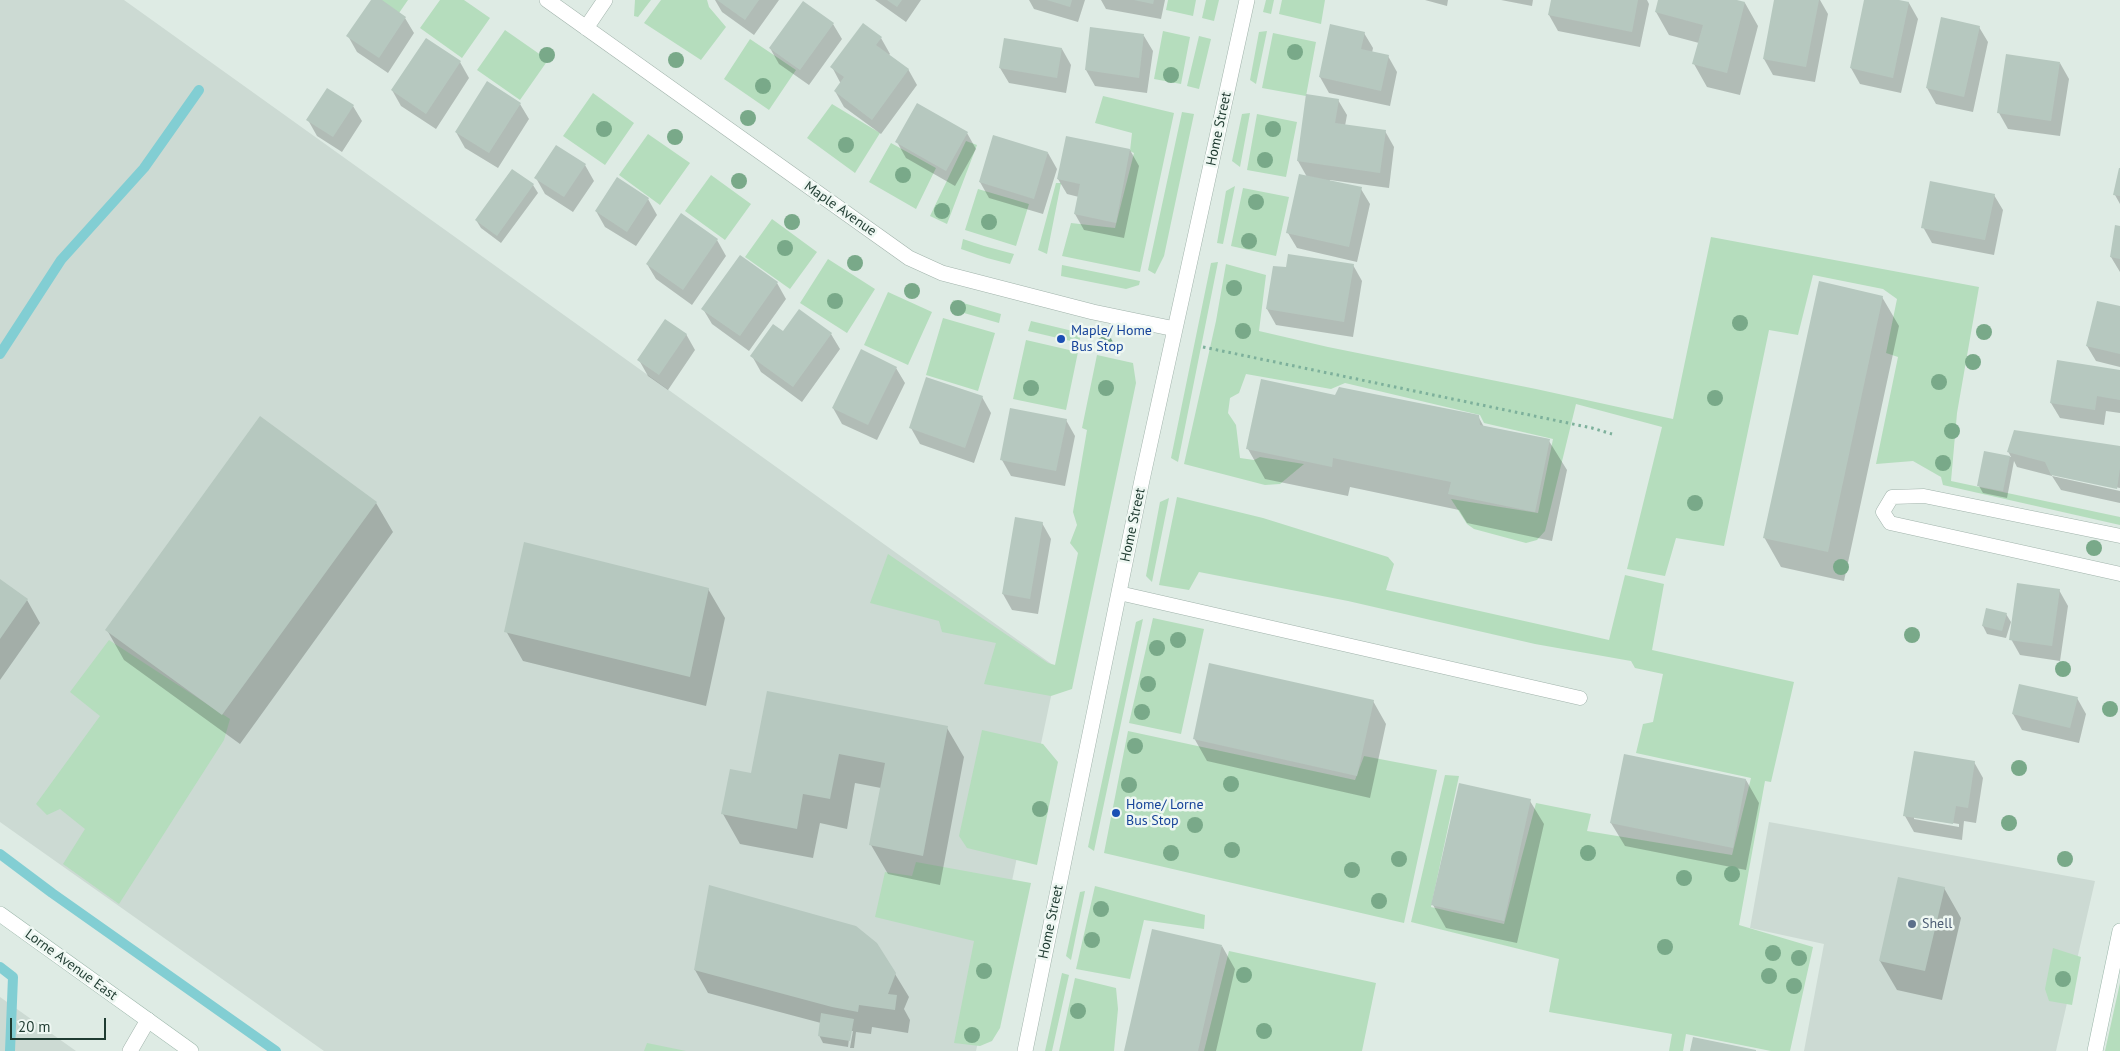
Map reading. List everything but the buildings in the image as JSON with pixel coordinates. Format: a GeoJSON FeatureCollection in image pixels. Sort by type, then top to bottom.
{"type":"FeatureCollection","features":[{"type":"Feature","properties":{"kind":"street","name":"Maple Avenue"},"geometry":{"type":"LineString","coordinates":[[547,0],[909,258],[942,273],[1093,312],[1175,329]]}},
{"type":"Feature","properties":{"kind":"street"},"geometry":{"type":"LineString","coordinates":[[586,28],[605,0]]}},
{"type":"Feature","properties":{"kind":"street","name":"Home Street"},"geometry":{"type":"LineString","coordinates":[[1025,1051],[1119,593],[1247,0]]}},
{"type":"Feature","properties":{"kind":"street","name":"Lorne Avenue East"},"geometry":{"type":"LineString","coordinates":[[0,914],[191,1051]]}},
{"type":"Feature","properties":{"kind":"street"},"geometry":{"type":"LineString","coordinates":[[2094,1051],[2120,932]]}},
{"type":"Feature","properties":{"kind":"street"},"geometry":{"type":"LineString","coordinates":[[130,1051],[148,1020]]}},
{"type":"Feature","properties":{"kind":"lane"},"geometry":{"type":"LineString","coordinates":[[2120,536],[1924,496],[1892,497],[1883,512],[1890,523],[2120,574]]}},
{"type":"Feature","properties":{"kind":"lane"},"geometry":{"type":"LineString","coordinates":[[1119,593],[1580,698]]}},
{"type":"Feature","properties":{"kind":"path"},"geometry":{"type":"LineString","coordinates":[[1203,347],[1592,428],[1612,434]]}},
{"type":"Feature","properties":{"kind":"shaded area"},"geometry":{"type":"Polygon","coordinates":[[[0,0],[124,0],[1057,668],[976,1051],[324,1051],[0,822],[0,0]]]}},
{"type":"Feature","properties":{"kind":"shaded area"},"geometry":{"type":"Polygon","coordinates":[[[1769,822],[2095,881],[2056,1051],[1804,1051],[1824,944],[1750,928],[1769,822]]]}},
{"type":"Feature","properties":{"kind":"shaded area"},"geometry":{"type":"Polygon","coordinates":[[[0,997],[76,1051],[0,1051],[0,997]]]}},
{"type":"Feature","properties":{"kind":"green space"},"geometry":{"type":"Polygon","coordinates":[[[380,0],[408,0],[399,13],[380,0]]]}},
{"type":"Feature","properties":{"kind":"green space"},"geometry":{"type":"Polygon","coordinates":[[[440,0],[464,0],[490,18],[462,58],[420,28],[440,0]]]}},
{"type":"Feature","properties":{"kind":"green space"},"geometry":{"type":"Polygon","coordinates":[[[635,0],[651,0],[638,17],[634,16],[635,0]]]}},
{"type":"Feature","properties":{"kind":"green space"},"geometry":{"type":"Polygon","coordinates":[[[661,0],[707,0],[709,7],[726,27],[701,60],[644,23],[661,0]]]}},
{"type":"Feature","properties":{"kind":"green space"},"geometry":{"type":"Polygon","coordinates":[[[1168,0],[1196,0],[1193,16],[1166,10],[1168,0]]]}},
{"type":"Feature","properties":{"kind":"green space"},"geometry":{"type":"Polygon","coordinates":[[[1206,0],[1219,0],[1214,21],[1202,18],[1206,0]]]}},
{"type":"Feature","properties":{"kind":"green space"},"geometry":{"type":"Polygon","coordinates":[[[1266,0],[1274,0],[1271,14],[1263,12],[1266,0]]]}},
{"type":"Feature","properties":{"kind":"green space"},"geometry":{"type":"Polygon","coordinates":[[[1282,0],[1325,0],[1321,24],[1279,14],[1282,0]]]}},
{"type":"Feature","properties":{"kind":"green space"},"geometry":{"type":"Polygon","coordinates":[[[505,30],[548,60],[520,100],[477,70],[505,30]]]}},
{"type":"Feature","properties":{"kind":"green space"},"geometry":{"type":"Polygon","coordinates":[[[1163,31],[1190,37],[1181,84],[1154,79],[1163,31]]]}},
{"type":"Feature","properties":{"kind":"green space"},"geometry":{"type":"Polygon","coordinates":[[[1267,31],[1256,84],[1250,80],[1259,32],[1267,31]]]}},
{"type":"Feature","properties":{"kind":"green space"},"geometry":{"type":"Polygon","coordinates":[[[1273,33],[1316,42],[1306,96],[1262,88],[1273,33]]]}},
{"type":"Feature","properties":{"kind":"green space"},"geometry":{"type":"Polygon","coordinates":[[[1199,36],[1211,39],[1199,89],[1187,86],[1199,36]]]}},
{"type":"Feature","properties":{"kind":"green space"},"geometry":{"type":"Polygon","coordinates":[[[750,39],[796,70],[769,110],[724,79],[750,39]]]}},
{"type":"Feature","properties":{"kind":"green space"},"geometry":{"type":"Polygon","coordinates":[[[593,93],[634,123],[605,165],[563,136],[593,93]]]}},
{"type":"Feature","properties":{"kind":"green space"},"geometry":{"type":"Polygon","coordinates":[[[1103,96],[1174,113],[1140,272],[1062,256],[1071,223],[1115,228],[1134,153],[1130,151],[1132,133],[1095,123],[1103,96]]]}},
{"type":"Feature","properties":{"kind":"green space"},"geometry":{"type":"Polygon","coordinates":[[[832,104],[880,133],[855,173],[807,138],[832,104]]]}},
{"type":"Feature","properties":{"kind":"green space"},"geometry":{"type":"Polygon","coordinates":[[[1182,112],[1194,114],[1164,256],[1155,274],[1148,270],[1182,112]]]}},
{"type":"Feature","properties":{"kind":"green space"},"geometry":{"type":"Polygon","coordinates":[[[1250,113],[1240,167],[1232,161],[1242,114],[1250,113]]]}},
{"type":"Feature","properties":{"kind":"green space"},"geometry":{"type":"Polygon","coordinates":[[[1257,114],[1297,122],[1286,177],[1247,170],[1257,114]]]}},
{"type":"Feature","properties":{"kind":"green space"},"geometry":{"type":"Polygon","coordinates":[[[648,134],[690,163],[660,205],[619,175],[648,134]]]}},
{"type":"Feature","properties":{"kind":"green space"},"geometry":{"type":"Polygon","coordinates":[[[966,141],[977,145],[947,224],[930,216],[966,141]]]}},
{"type":"Feature","properties":{"kind":"green space"},"geometry":{"type":"Polygon","coordinates":[[[891,143],[936,168],[916,209],[869,182],[891,143]]]}},
{"type":"Feature","properties":{"kind":"green space"},"geometry":{"type":"Polygon","coordinates":[[[711,175],[751,204],[725,240],[685,211],[711,175]]]}},
{"type":"Feature","properties":{"kind":"green space"},"geometry":{"type":"Polygon","coordinates":[[[1056,183],[1061,183],[1047,254],[1038,250],[1056,183]]]}},
{"type":"Feature","properties":{"kind":"green space"},"geometry":{"type":"Polygon","coordinates":[[[1235,186],[1223,244],[1217,243],[1226,191],[1235,186]]]}},
{"type":"Feature","properties":{"kind":"green space"},"geometry":{"type":"Polygon","coordinates":[[[1243,188],[1289,197],[1276,256],[1231,246],[1243,188]]]}},
{"type":"Feature","properties":{"kind":"green space"},"geometry":{"type":"Polygon","coordinates":[[[978,189],[1029,204],[1016,246],[965,230],[978,189]]]}},
{"type":"Feature","properties":{"kind":"green space"},"geometry":{"type":"Polygon","coordinates":[[[772,219],[817,252],[790,289],[745,257],[772,219]]]}},
{"type":"Feature","properties":{"kind":"green space"},"geometry":{"type":"Polygon","coordinates":[[[1711,237],[1979,287],[1957,413],[1951,481],[2120,517],[2120,525],[1943,485],[1941,477],[1913,461],[1876,464],[1898,357],[1886,353],[1897,299],[1883,289],[1813,275],[1798,335],[1769,330],[1724,546],[1676,538],[1665,576],[1627,569],[1662,427],[1576,404],[1545,531],[1537,540],[1526,543],[1474,529],[1467,524],[1451,499],[1538,513],[1553,439],[1484,423],[1480,415],[1345,383],[1331,389],[1246,374],[1239,393],[1230,398],[1228,413],[1236,425],[1240,458],[1254,460],[1260,457],[1304,464],[1280,484],[1265,485],[1184,464],[1216,321],[1226,264],[1266,275],[1259,331],[1673,419],[1711,237]]]}},
{"type":"Feature","properties":{"kind":"green space"},"geometry":{"type":"Polygon","coordinates":[[[963,239],[1014,254],[1010,264],[961,249],[963,239]]]}},
{"type":"Feature","properties":{"kind":"green space"},"geometry":{"type":"Polygon","coordinates":[[[828,259],[875,289],[847,333],[800,303],[828,259]]]}},
{"type":"Feature","properties":{"kind":"green space"},"geometry":{"type":"Polygon","coordinates":[[[1218,262],[1178,462],[1171,458],[1211,263],[1218,262]]]}},
{"type":"Feature","properties":{"kind":"green space"},"geometry":{"type":"Polygon","coordinates":[[[1062,265],[1140,281],[1139,285],[1126,289],[1061,276],[1062,265]]]}},
{"type":"Feature","properties":{"kind":"green space"},"geometry":{"type":"Polygon","coordinates":[[[888,292],[932,312],[908,365],[864,345],[888,292]]]}},
{"type":"Feature","properties":{"kind":"green space"},"geometry":{"type":"Polygon","coordinates":[[[953,300],[1001,314],[999,323],[950,309],[953,300]]]}},
{"type":"Feature","properties":{"kind":"green space"},"geometry":{"type":"Polygon","coordinates":[[[943,318],[995,333],[978,391],[926,375],[943,318]]]}},
{"type":"Feature","properties":{"kind":"green space"},"geometry":{"type":"Polygon","coordinates":[[[1031,321],[1081,333],[1079,343],[1028,331],[1031,321]]]}},
{"type":"Feature","properties":{"kind":"green space"},"geometry":{"type":"Polygon","coordinates":[[[1026,340],[1078,352],[1066,410],[1013,399],[1026,340]]]}},
{"type":"Feature","properties":{"kind":"green space"},"geometry":{"type":"Polygon","coordinates":[[[1097,355],[1133,363],[1136,383],[1072,689],[1051,696],[984,684],[996,643],[942,632],[939,621],[870,603],[888,554],[1048,663],[1055,665],[1078,553],[1070,543],[1077,525],[1073,512],[1087,430],[1082,428],[1097,355]]]}},
{"type":"Feature","properties":{"kind":"green space"},"geometry":{"type":"Polygon","coordinates":[[[1177,497],[1263,518],[1388,557],[1394,564],[1386,590],[1609,640],[1625,575],[1664,584],[1652,650],[1794,682],[1771,782],[1765,781],[1739,925],[1813,947],[1790,1051],[1771,1051],[1686,1034],[1683,1051],[1669,1051],[1672,1034],[1549,1012],[1559,959],[1411,922],[1445,775],[1459,776],[1431,907],[1504,924],[1536,803],[1591,814],[1587,831],[1732,855],[1751,778],[1636,753],[1643,724],[1653,722],[1663,674],[1635,668],[1631,661],[1535,644],[1348,601],[1199,572],[1189,590],[1159,585],[1177,497]]]}},
{"type":"Feature","properties":{"kind":"green space"},"geometry":{"type":"Polygon","coordinates":[[[1169,498],[1152,582],[1146,576],[1160,502],[1169,498]]]}},
{"type":"Feature","properties":{"kind":"green space"},"geometry":{"type":"Polygon","coordinates":[[[1153,618],[1204,629],[1181,734],[1129,723],[1153,618]]]}},
{"type":"Feature","properties":{"kind":"green space"},"geometry":{"type":"Polygon","coordinates":[[[1143,619],[1094,851],[1088,847],[1136,622],[1143,619]]]}},
{"type":"Feature","properties":{"kind":"green space"},"geometry":{"type":"Polygon","coordinates":[[[109,640],[230,719],[224,740],[119,904],[63,864],[85,829],[60,809],[47,815],[36,804],[100,716],[70,692],[109,640]]]}},
{"type":"Feature","properties":{"kind":"green space"},"geometry":{"type":"Polygon","coordinates":[[[982,730],[1043,744],[1058,762],[1037,865],[967,848],[959,836],[982,730]]]}},
{"type":"Feature","properties":{"kind":"green space"},"geometry":{"type":"Polygon","coordinates":[[[1128,731],[1355,780],[1364,756],[1437,770],[1404,923],[1104,853],[1128,731]]]}},
{"type":"Feature","properties":{"kind":"green space"},"geometry":{"type":"Polygon","coordinates":[[[916,862],[1031,883],[1000,1028],[992,1041],[980,1046],[954,1043],[974,941],[875,917],[885,872],[912,876],[916,862]]]}},
{"type":"Feature","properties":{"kind":"green space"},"geometry":{"type":"Polygon","coordinates":[[[1095,886],[1205,915],[1204,929],[1144,920],[1130,979],[1076,969],[1095,886]]]}},
{"type":"Feature","properties":{"kind":"green space"},"geometry":{"type":"Polygon","coordinates":[[[1085,891],[1071,960],[1066,956],[1080,892],[1085,891]]]}},
{"type":"Feature","properties":{"kind":"green space"},"geometry":{"type":"Polygon","coordinates":[[[2053,948],[2081,957],[2072,1005],[2049,1001],[2045,989],[2053,948]]]}},
{"type":"Feature","properties":{"kind":"green space"},"geometry":{"type":"Polygon","coordinates":[[[1229,951],[1376,983],[1362,1051],[1204,1051],[1229,951]]]}},
{"type":"Feature","properties":{"kind":"green space"},"geometry":{"type":"Polygon","coordinates":[[[1062,973],[1069,975],[1052,1051],[1045,1051],[1062,973]]]}},
{"type":"Feature","properties":{"kind":"green space"},"geometry":{"type":"Polygon","coordinates":[[[1075,978],[1116,988],[1118,1009],[1114,1051],[1059,1051],[1075,978]]]}},
{"type":"Feature","properties":{"kind":"green space"},"geometry":{"type":"Polygon","coordinates":[[[2120,983],[2120,1051],[2105,1051],[2120,983]]]}},
{"type":"Feature","properties":{"kind":"green space"},"geometry":{"type":"Polygon","coordinates":[[[647,1043],[686,1051],[644,1051],[647,1043]]]}},
{"type":"Feature","properties":{"kind":"waterway"},"geometry":{"type":"LineString","coordinates":[[0,354],[61,260],[144,168],[199,90]]}},
{"type":"Feature","properties":{"kind":"waterway"},"geometry":{"type":"LineString","coordinates":[[0,854],[52,893],[276,1051]]}},
{"type":"Feature","properties":{"kind":"waterway"},"geometry":{"type":"LineString","coordinates":[[0,967],[13,977],[10,1051]]}},
{"type":"Feature","properties":{"kind":"place","name":"Maple/ Home Bus Stop"},"geometry":{"type":"Point","coordinates":[1061,339]}},
{"type":"Feature","properties":{"kind":"place","name":"Home/ Lorne Bus Stop"},"geometry":{"type":"Point","coordinates":[1116,813]}},
{"type":"Feature","properties":{"kind":"place","name":"Shell"},"geometry":{"type":"Point","coordinates":[1912,924]}}]}
